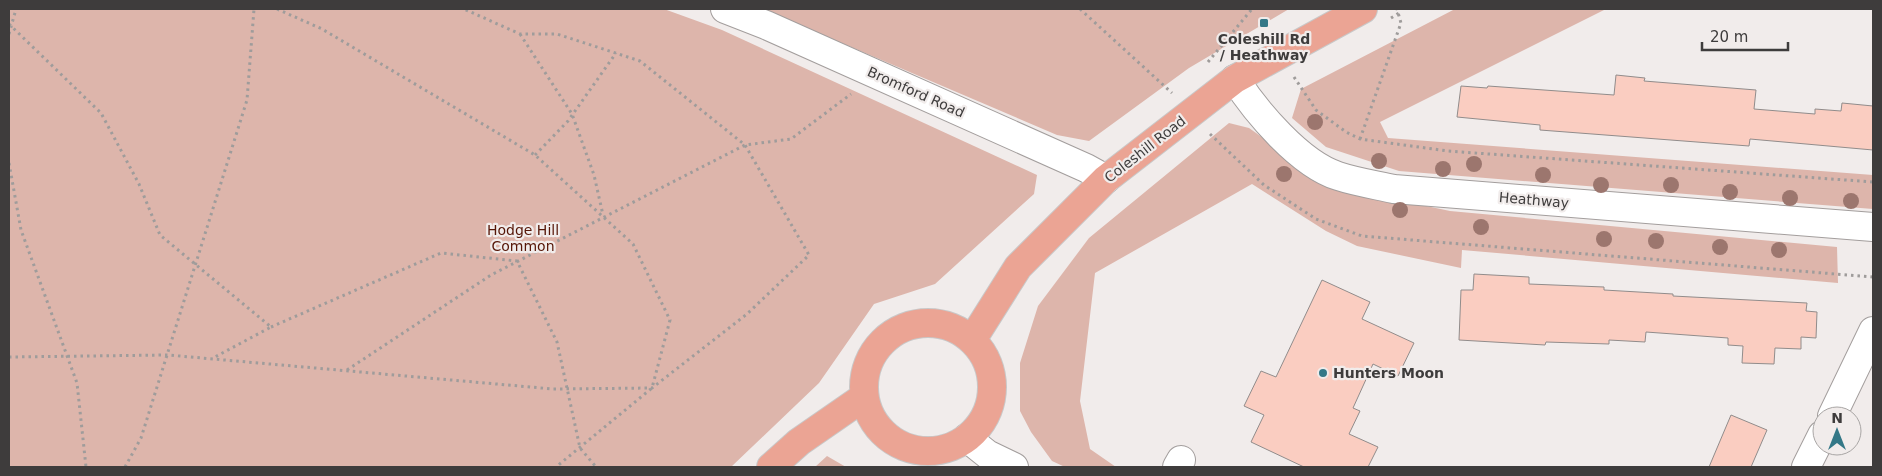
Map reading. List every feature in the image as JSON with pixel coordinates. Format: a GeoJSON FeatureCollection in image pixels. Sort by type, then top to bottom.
{"type":"FeatureCollection","features":[{"type":"Feature","properties":{"kind":"main road","name":"Coleshill Road"},"geometry":{"type":"LineString","coordinates":[[972,340],[1018,267],[1106,180],[1235,79],[1373,16]]}},
{"type":"Feature","properties":{"kind":"main road"},"geometry":{"type":"LineString","coordinates":[[936,323],[956,329],[972,340],[985,358],[992,379],[991,401],[982,422],[967,438],[954,446],[921,459],[884,434],[871,417],[864,397],[864,376],[870,358],[882,342],[898,330],[917,324],[936,323]]}},
{"type":"Feature","properties":{"kind":"main road"},"geometry":{"type":"LineString","coordinates":[[771,467],[798,442],[846,407],[864,397]]}},
{"type":"Feature","properties":{"kind":"street","name":"Bromford Road"},"geometry":{"type":"LineString","coordinates":[[725,9],[1086,168],[1106,180]]}},
{"type":"Feature","properties":{"kind":"street","name":"Heathway"},"geometry":{"type":"LineString","coordinates":[[1235,79],[1249,100],[1296,150],[1316,166],[1337,176],[1394,189],[1873,227]]}},
{"type":"Feature","properties":{"kind":"street"},"geometry":{"type":"LineString","coordinates":[[1837,406],[1873,331]]}},
{"type":"Feature","properties":{"kind":"street"},"geometry":{"type":"LineString","coordinates":[[967,438],[987,454],[1014,467]]}},
{"type":"Feature","properties":{"kind":"street"},"geometry":{"type":"LineString","coordinates":[[1806,467],[1812,455]]}},
{"type":"Feature","properties":{"kind":"path"},"geometry":{"type":"LineString","coordinates":[[9,34],[16,9]]}},
{"type":"Feature","properties":{"kind":"path"},"geometry":{"type":"LineString","coordinates":[[125,467],[141,438],[247,100],[254,9]]}},
{"type":"Feature","properties":{"kind":"path"},"geometry":{"type":"LineString","coordinates":[[277,9],[322,29],[535,155],[633,244],[670,320],[652,388]]}},
{"type":"Feature","properties":{"kind":"path"},"geometry":{"type":"LineString","coordinates":[[464,9],[520,34],[557,34],[640,62],[745,145],[809,255],[747,314],[652,388],[556,467]]}},
{"type":"Feature","properties":{"kind":"path"},"geometry":{"type":"LineString","coordinates":[[1080,9],[1170,91],[1190,114],[1264,185],[1316,219],[1362,236],[1873,277]]}},
{"type":"Feature","properties":{"kind":"path"},"geometry":{"type":"LineString","coordinates":[[1207,62],[1252,9]]}},
{"type":"Feature","properties":{"kind":"path"},"geometry":{"type":"LineString","coordinates":[[1360,138],[1401,23],[1397,9]]}},
{"type":"Feature","properties":{"kind":"path"},"geometry":{"type":"LineString","coordinates":[[1373,16],[1399,13]]}},
{"type":"Feature","properties":{"kind":"path"},"geometry":{"type":"LineString","coordinates":[[10,25],[101,114],[139,184],[160,235],[272,327]]}},
{"type":"Feature","properties":{"kind":"path"},"geometry":{"type":"LineString","coordinates":[[520,34],[572,114],[594,175],[603,216]]}},
{"type":"Feature","properties":{"kind":"path"},"geometry":{"type":"LineString","coordinates":[[535,155],[572,114],[616,53]]}},
{"type":"Feature","properties":{"kind":"path"},"geometry":{"type":"LineString","coordinates":[[1292,73],[1316,110],[1346,132],[1360,138],[1448,151],[1873,182]]}},
{"type":"Feature","properties":{"kind":"path"},"geometry":{"type":"LineString","coordinates":[[346,371],[491,275],[745,145],[791,138],[878,75]]}},
{"type":"Feature","properties":{"kind":"path"},"geometry":{"type":"LineString","coordinates":[[1170,91],[1177,85]]}},
{"type":"Feature","properties":{"kind":"path"},"geometry":{"type":"LineString","coordinates":[[9,163],[21,230],[78,383],[86,467]]}},
{"type":"Feature","properties":{"kind":"path"},"geometry":{"type":"LineString","coordinates":[[212,359],[272,327],[441,253],[517,261]]}},
{"type":"Feature","properties":{"kind":"path"},"geometry":{"type":"LineString","coordinates":[[517,261],[557,342],[565,390],[580,448],[596,467]]}},
{"type":"Feature","properties":{"kind":"path"},"geometry":{"type":"LineString","coordinates":[[9,357],[168,355],[565,390],[652,388]]}},
{"type":"Feature","properties":{"kind":"green space","name":"Hodge Hill Common"},"geometry":{"type":"Polygon","coordinates":[[[9,9],[664,9],[722,30],[1037,175],[1034,194],[935,284],[874,304],[819,383],[731,467],[9,467],[9,9]]]}},
{"type":"Feature","properties":{"kind":"green space"},"geometry":{"type":"Polygon","coordinates":[[[762,9],[1289,9],[1189,68],[1089,141],[1057,135],[762,9]]]}},
{"type":"Feature","properties":{"kind":"green space"},"geometry":{"type":"Polygon","coordinates":[[[1455,9],[1606,9],[1380,122],[1388,138],[1873,175],[1873,209],[1399,171],[1326,147],[1292,118],[1301,89],[1455,9]]]}},
{"type":"Feature","properties":{"kind":"green space"},"geometry":{"type":"Polygon","coordinates":[[[1229,123],[1249,128],[1331,186],[1450,211],[1837,247],[1838,283],[1462,250],[1461,268],[1357,246],[1326,231],[1252,184],[1095,273],[1080,401],[1090,449],[1116,467],[1065,467],[1052,461],[1031,432],[1020,411],[1020,363],[1038,306],[1089,238],[1229,123]]]}},
{"type":"Feature","properties":{"kind":"green space"},"geometry":{"type":"Polygon","coordinates":[[[827,456],[846,467],[815,467],[827,456]]]}},
{"type":"Feature","properties":{"kind":"building"},"geometry":{"type":"Polygon","coordinates":[[[1616,75],[1645,78],[1644,81],[1756,90],[1754,109],[1815,114],[1815,109],[1841,111],[1842,103],[1873,106],[1873,150],[1750,139],[1749,146],[1540,130],[1540,125],[1457,117],[1461,86],[1487,88],[1488,86],[1614,95],[1616,75]]]}},
{"type":"Feature","properties":{"kind":"building"},"geometry":{"type":"Polygon","coordinates":[[[1474,274],[1529,277],[1529,284],[1604,287],[1604,290],[1673,294],[1673,296],[1807,303],[1806,311],[1817,312],[1816,338],[1801,337],[1801,349],[1775,348],[1774,364],[1742,363],[1743,346],[1728,345],[1728,338],[1646,332],[1645,342],[1609,340],[1609,344],[1546,342],[1545,345],[1459,340],[1461,290],[1473,290],[1474,274]]]}},
{"type":"Feature","properties":{"kind":"building","name":"Hunters Moon"},"geometry":{"type":"Polygon","coordinates":[[[1322,280],[1370,302],[1362,319],[1414,343],[1398,376],[1373,364],[1353,408],[1360,411],[1349,434],[1378,447],[1368,467],[1304,467],[1251,442],[1264,415],[1244,406],[1261,371],[1276,377],[1322,280]]]}},
{"type":"Feature","properties":{"kind":"building"},"geometry":{"type":"Polygon","coordinates":[[[1731,415],[1767,430],[1751,467],[1709,467],[1731,415]]]}},
{"type":"Feature","properties":{"kind":"place","name":"Coleshill Rd / Heathway"},"geometry":{"type":"Point","coordinates":[1264,23]}},
{"type":"Feature","properties":{"kind":"place","name":"Hunters Moon"},"geometry":{"type":"Point","coordinates":[1323,373]}}]}
